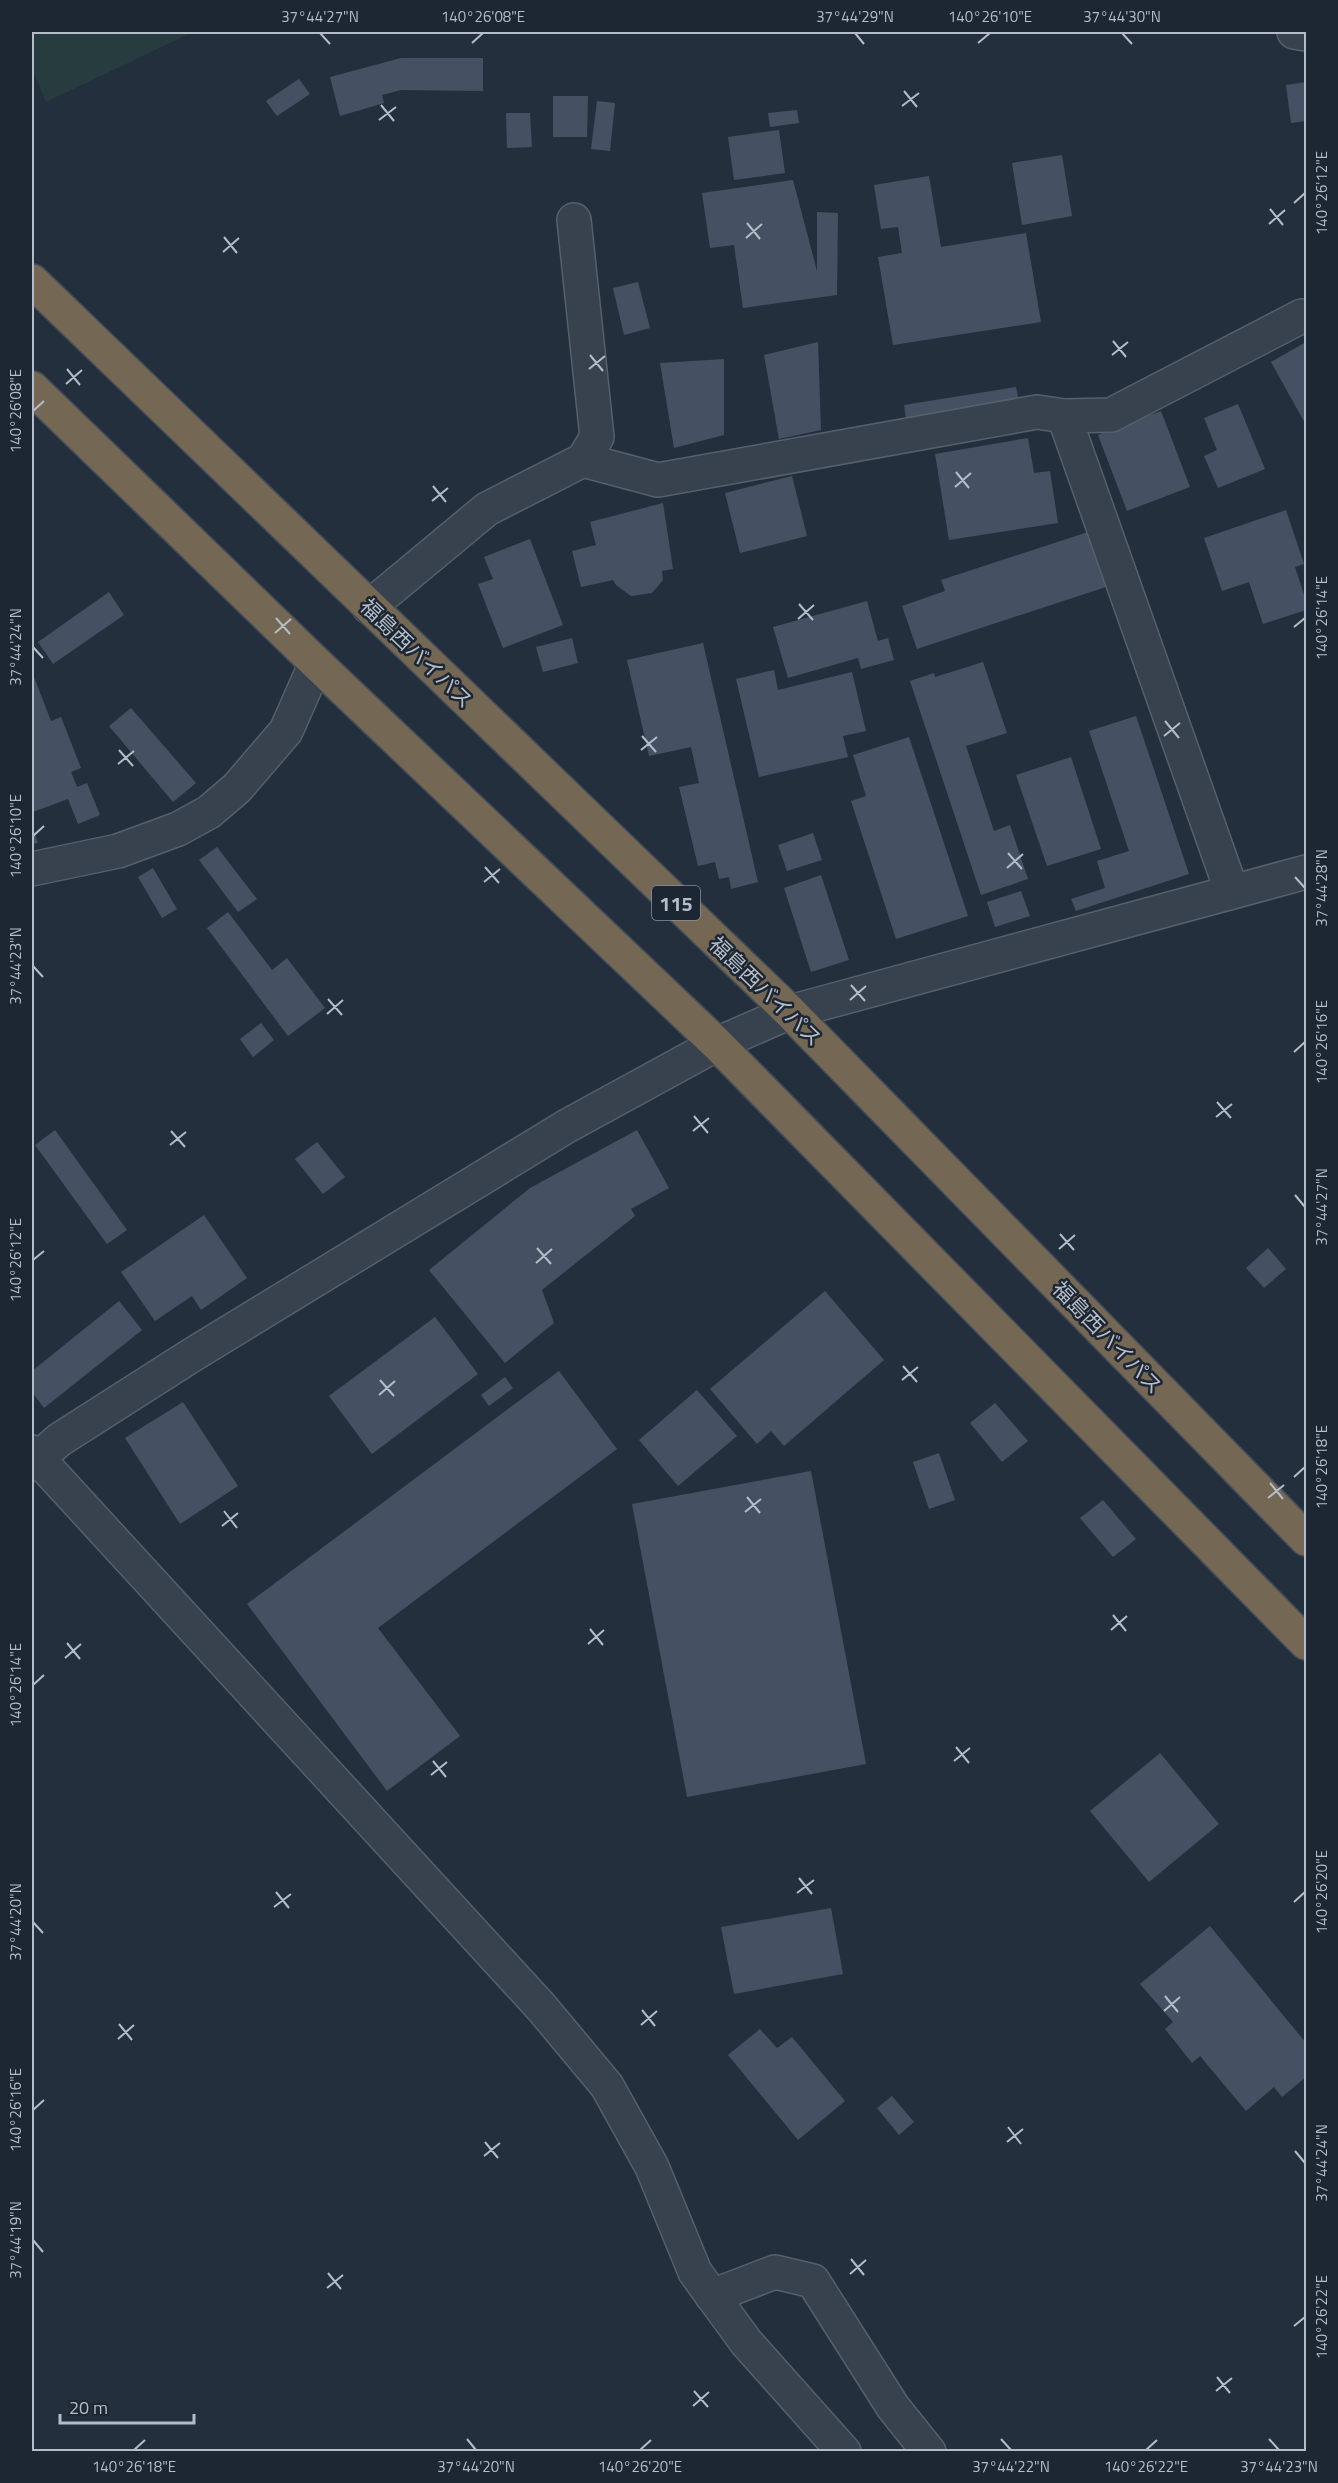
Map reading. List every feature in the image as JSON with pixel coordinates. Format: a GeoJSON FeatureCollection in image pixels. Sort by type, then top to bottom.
{"type":"FeatureCollection","features":[{"type":"Feature","properties":{"kind":"highway","name":"福島西バイパス"},"geometry":{"type":"LineString","coordinates":[[32,281],[790,1012],[1306,1539]]}},
{"type":"Feature","properties":{"kind":"highway"},"geometry":{"type":"LineString","coordinates":[[32,388],[316,663],[717,1044],[1306,1643]]}},
{"type":"Feature","properties":{"kind":"street"},"geometry":{"type":"LineString","coordinates":[[1294,32],[1306,34]]}},
{"type":"Feature","properties":{"kind":"street"},"geometry":{"type":"LineString","coordinates":[[369,608],[487,509],[583,460],[597,437],[574,220]]}},
{"type":"Feature","properties":{"kind":"street"},"geometry":{"type":"LineString","coordinates":[[583,460],[658,480],[1037,412],[1064,416],[1111,415],[1302,316]]}},
{"type":"Feature","properties":{"kind":"street"},"geometry":{"type":"LineString","coordinates":[[1064,416],[1232,892]]}},
{"type":"Feature","properties":{"kind":"street"},"geometry":{"type":"LineString","coordinates":[[32,869],[118,851],[178,829],[209,812],[237,788],[286,731],[316,663]]}},
{"type":"Feature","properties":{"kind":"street"},"geometry":{"type":"LineString","coordinates":[[844,2451],[746,2342],[695,2272],[652,2168],[607,2086],[542,2008],[33,1458],[192,1355],[556,1132],[717,1044],[790,1012],[1306,872]]}},
{"type":"Feature","properties":{"kind":"street"},"geometry":{"type":"LineString","coordinates":[[712,2296],[775,2272],[813,2281],[893,2407],[929,2451]]}},
{"type":"Feature","properties":{"kind":"green space"},"geometry":{"type":"Polygon","coordinates":[[[32,32],[193,32],[46,102],[32,68],[32,32]]]}},
{"type":"Feature","properties":{"kind":"building"},"geometry":{"type":"Polygon","coordinates":[[[401,58],[483,58],[483,91],[401,90],[382,95],[384,103],[340,116],[330,77],[401,58]]]}},
{"type":"Feature","properties":{"kind":"building"},"geometry":{"type":"Polygon","coordinates":[[[299,79],[310,94],[277,116],[266,101],[299,79]]]}},
{"type":"Feature","properties":{"kind":"building"},"geometry":{"type":"Polygon","coordinates":[[[1306,82],[1306,121],[1291,123],[1286,85],[1306,82]]]}},
{"type":"Feature","properties":{"kind":"building"},"geometry":{"type":"Polygon","coordinates":[[[553,96],[588,96],[587,137],[553,137],[553,96]]]}},
{"type":"Feature","properties":{"kind":"building"},"geometry":{"type":"Polygon","coordinates":[[[597,101],[615,103],[610,151],[591,149],[597,101]]]}},
{"type":"Feature","properties":{"kind":"building"},"geometry":{"type":"Polygon","coordinates":[[[797,110],[799,123],[770,127],[768,113],[797,110]]]}},
{"type":"Feature","properties":{"kind":"building"},"geometry":{"type":"Polygon","coordinates":[[[506,113],[530,113],[532,147],[507,148],[506,113]]]}},
{"type":"Feature","properties":{"kind":"building"},"geometry":{"type":"Polygon","coordinates":[[[779,130],[785,173],[734,180],[728,137],[779,130]]]}},
{"type":"Feature","properties":{"kind":"building"},"geometry":{"type":"Polygon","coordinates":[[[1062,155],[1072,216],[1022,225],[1012,163],[1062,155]]]}},
{"type":"Feature","properties":{"kind":"building"},"geometry":{"type":"Polygon","coordinates":[[[929,176],[941,247],[1026,233],[1041,322],[893,345],[878,257],[902,253],[898,227],[881,229],[874,185],[929,176]]]}},
{"type":"Feature","properties":{"kind":"building"},"geometry":{"type":"Polygon","coordinates":[[[793,180],[817,271],[817,212],[838,213],[837,295],[743,308],[734,245],[710,248],[702,193],[793,180]]]}},
{"type":"Feature","properties":{"kind":"building"},"geometry":{"type":"Polygon","coordinates":[[[638,282],[650,328],[624,335],[613,288],[638,282]]]}},
{"type":"Feature","properties":{"kind":"building"},"geometry":{"type":"Polygon","coordinates":[[[818,342],[821,430],[779,439],[764,355],[818,342]]]}},
{"type":"Feature","properties":{"kind":"building"},"geometry":{"type":"Polygon","coordinates":[[[1306,342],[1306,425],[1271,362],[1306,342]]]}},
{"type":"Feature","properties":{"kind":"building"},"geometry":{"type":"Polygon","coordinates":[[[724,359],[724,435],[674,448],[660,363],[724,359]]]}},
{"type":"Feature","properties":{"kind":"building"},"geometry":{"type":"Polygon","coordinates":[[[1016,387],[1020,407],[907,426],[904,405],[1016,387]]]}},
{"type":"Feature","properties":{"kind":"building"},"geometry":{"type":"Polygon","coordinates":[[[1238,404],[1265,469],[1218,488],[1204,456],[1217,450],[1204,418],[1238,404]]]}},
{"type":"Feature","properties":{"kind":"building"},"geometry":{"type":"Polygon","coordinates":[[[1161,411],[1190,487],[1127,511],[1098,435],[1161,411]]]}},
{"type":"Feature","properties":{"kind":"building"},"geometry":{"type":"Polygon","coordinates":[[[1028,438],[1034,473],[1050,471],[1058,523],[949,540],[935,454],[1028,438]]]}},
{"type":"Feature","properties":{"kind":"building"},"geometry":{"type":"Polygon","coordinates":[[[792,476],[807,536],[740,553],[725,493],[792,476]]]}},
{"type":"Feature","properties":{"kind":"building"},"geometry":{"type":"Polygon","coordinates":[[[663,503],[673,569],[662,571],[663,580],[652,593],[631,596],[613,580],[581,587],[572,551],[596,545],[590,522],[663,503]]]}},
{"type":"Feature","properties":{"kind":"building"},"geometry":{"type":"Polygon","coordinates":[[[1286,510],[1304,564],[1295,567],[1306,601],[1306,610],[1263,624],[1249,582],[1222,591],[1204,538],[1286,510]]]}},
{"type":"Feature","properties":{"kind":"building"},"geometry":{"type":"Polygon","coordinates":[[[1088,532],[1106,587],[917,649],[902,606],[945,591],[941,580],[1088,532]]]}},
{"type":"Feature","properties":{"kind":"building"},"geometry":{"type":"Polygon","coordinates":[[[530,539],[563,625],[503,648],[478,584],[493,579],[484,557],[530,539]]]}},
{"type":"Feature","properties":{"kind":"building"},"geometry":{"type":"Polygon","coordinates":[[[109,592],[124,615],[53,664],[38,642],[109,592]]]}},
{"type":"Feature","properties":{"kind":"building"},"geometry":{"type":"Polygon","coordinates":[[[867,601],[878,641],[888,638],[894,660],[861,669],[858,658],[788,678],[773,627],[867,601]]]}},
{"type":"Feature","properties":{"kind":"building"},"geometry":{"type":"Polygon","coordinates":[[[572,638],[578,663],[543,672],[536,647],[572,638]]]}},
{"type":"Feature","properties":{"kind":"building"},"geometry":{"type":"Polygon","coordinates":[[[703,643],[758,882],[731,889],[729,877],[719,879],[715,862],[698,866],[679,787],[699,783],[691,747],[649,756],[627,660],[703,643]]]}},
{"type":"Feature","properties":{"kind":"building"},"geometry":{"type":"Polygon","coordinates":[[[983,662],[1007,733],[966,746],[994,831],[1010,825],[1028,879],[981,895],[910,681],[934,673],[935,677],[983,662]]]}},
{"type":"Feature","properties":{"kind":"building"},"geometry":{"type":"Polygon","coordinates":[[[774,670],[778,690],[852,672],[866,731],[843,736],[848,757],[759,777],[736,679],[774,670]]]}},
{"type":"Feature","properties":{"kind":"building"},"geometry":{"type":"Polygon","coordinates":[[[32,672],[51,721],[61,717],[81,768],[71,772],[77,787],[87,783],[100,815],[78,824],[68,799],[33,812],[32,809],[32,672]]]}},
{"type":"Feature","properties":{"kind":"building"},"geometry":{"type":"Polygon","coordinates":[[[131,708],[196,783],[173,802],[109,726],[131,708]]]}},
{"type":"Feature","properties":{"kind":"building"},"geometry":{"type":"Polygon","coordinates":[[[1136,716],[1189,874],[1076,911],[1071,899],[1105,888],[1097,861],[1129,851],[1089,731],[1136,716]]]}},
{"type":"Feature","properties":{"kind":"building"},"geometry":{"type":"Polygon","coordinates":[[[909,737],[968,916],[896,939],[851,801],[866,796],[853,755],[909,737]]]}},
{"type":"Feature","properties":{"kind":"building"},"geometry":{"type":"Polygon","coordinates":[[[1071,757],[1101,849],[1047,866],[1016,775],[1071,757]]]}},
{"type":"Feature","properties":{"kind":"building"},"geometry":{"type":"Polygon","coordinates":[[[32,826],[38,843],[32,844],[32,826]]]}},
{"type":"Feature","properties":{"kind":"building"},"geometry":{"type":"Polygon","coordinates":[[[813,833],[822,860],[787,871],[778,845],[813,833]]]}},
{"type":"Feature","properties":{"kind":"building"},"geometry":{"type":"Polygon","coordinates":[[[217,847],[257,899],[238,912],[199,860],[217,847]]]}},
{"type":"Feature","properties":{"kind":"building"},"geometry":{"type":"Polygon","coordinates":[[[153,868],[177,909],[162,918],[138,877],[153,868]]]}},
{"type":"Feature","properties":{"kind":"building"},"geometry":{"type":"Polygon","coordinates":[[[821,875],[849,960],[811,972],[784,888],[821,875]]]}},
{"type":"Feature","properties":{"kind":"building"},"geometry":{"type":"Polygon","coordinates":[[[1021,891],[1030,916],[995,927],[987,902],[1021,891]]]}},
{"type":"Feature","properties":{"kind":"building"},"geometry":{"type":"Polygon","coordinates":[[[228,912],[272,970],[287,958],[325,1008],[288,1036],[207,928],[228,912]]]}},
{"type":"Feature","properties":{"kind":"building"},"geometry":{"type":"Polygon","coordinates":[[[261,1023],[274,1040],[253,1057],[240,1039],[261,1023]]]}},
{"type":"Feature","properties":{"kind":"building"},"geometry":{"type":"Polygon","coordinates":[[[55,1130],[127,1230],[107,1244],[35,1145],[55,1130]]]}},
{"type":"Feature","properties":{"kind":"building"},"geometry":{"type":"Polygon","coordinates":[[[637,1130],[669,1188],[631,1209],[635,1216],[542,1290],[554,1323],[505,1363],[429,1270],[530,1188],[637,1130]]]}},
{"type":"Feature","properties":{"kind":"building"},"geometry":{"type":"Polygon","coordinates":[[[317,1142],[345,1177],[323,1194],[295,1159],[317,1142]]]}},
{"type":"Feature","properties":{"kind":"building"},"geometry":{"type":"Polygon","coordinates":[[[204,1215],[247,1278],[201,1310],[192,1296],[155,1321],[121,1272],[204,1215]]]}},
{"type":"Feature","properties":{"kind":"building"},"geometry":{"type":"Polygon","coordinates":[[[1268,1248],[1286,1269],[1264,1288],[1246,1268],[1268,1248]]]}},
{"type":"Feature","properties":{"kind":"building"},"geometry":{"type":"Polygon","coordinates":[[[825,1291],[884,1360],[784,1446],[771,1431],[757,1444],[710,1389],[825,1291]]]}},
{"type":"Feature","properties":{"kind":"building"},"geometry":{"type":"Polygon","coordinates":[[[119,1301],[142,1330],[44,1408],[32,1392],[32,1371],[119,1301]]]}},
{"type":"Feature","properties":{"kind":"building"},"geometry":{"type":"Polygon","coordinates":[[[435,1317],[478,1374],[372,1454],[329,1396],[435,1317]]]}},
{"type":"Feature","properties":{"kind":"building"},"geometry":{"type":"Polygon","coordinates":[[[559,1371],[617,1449],[378,1628],[460,1736],[387,1791],[247,1604],[559,1371]]]}},
{"type":"Feature","properties":{"kind":"building"},"geometry":{"type":"Polygon","coordinates":[[[505,1377],[513,1388],[489,1406],[481,1395],[505,1377]]]}},
{"type":"Feature","properties":{"kind":"building"},"geometry":{"type":"Polygon","coordinates":[[[697,1390],[737,1436],[678,1486],[639,1440],[697,1390]]]}},
{"type":"Feature","properties":{"kind":"building"},"geometry":{"type":"Polygon","coordinates":[[[183,1402],[238,1486],[180,1524],[125,1438],[183,1402]]]}},
{"type":"Feature","properties":{"kind":"building"},"geometry":{"type":"Polygon","coordinates":[[[995,1403],[1028,1441],[1002,1462],[970,1423],[995,1403]]]}},
{"type":"Feature","properties":{"kind":"building"},"geometry":{"type":"Polygon","coordinates":[[[939,1453],[955,1500],[929,1509],[913,1462],[939,1453]]]}},
{"type":"Feature","properties":{"kind":"building"},"geometry":{"type":"Polygon","coordinates":[[[811,1471],[866,1764],[687,1797],[632,1504],[811,1471]]]}},
{"type":"Feature","properties":{"kind":"building"},"geometry":{"type":"Polygon","coordinates":[[[1103,1500],[1136,1539],[1113,1557],[1080,1518],[1103,1500]]]}},
{"type":"Feature","properties":{"kind":"building"},"geometry":{"type":"Polygon","coordinates":[[[1160,1753],[1219,1824],[1149,1882],[1090,1811],[1160,1753]]]}},
{"type":"Feature","properties":{"kind":"building"},"geometry":{"type":"Polygon","coordinates":[[[831,1908],[843,1974],[734,1994],[721,1927],[831,1908]]]}},
{"type":"Feature","properties":{"kind":"building"},"geometry":{"type":"Polygon","coordinates":[[[1210,1926],[1306,2043],[1306,2077],[1282,2097],[1274,2087],[1246,2111],[1200,2056],[1192,2063],[1165,2029],[1173,2022],[1140,1984],[1210,1926]]]}},
{"type":"Feature","properties":{"kind":"building"},"geometry":{"type":"Polygon","coordinates":[[[760,2029],[777,2048],[792,2037],[845,2101],[798,2140],[728,2055],[760,2029]]]}},
{"type":"Feature","properties":{"kind":"building"},"geometry":{"type":"Polygon","coordinates":[[[892,2096],[914,2122],[899,2135],[877,2108],[892,2096]]]}}]}
